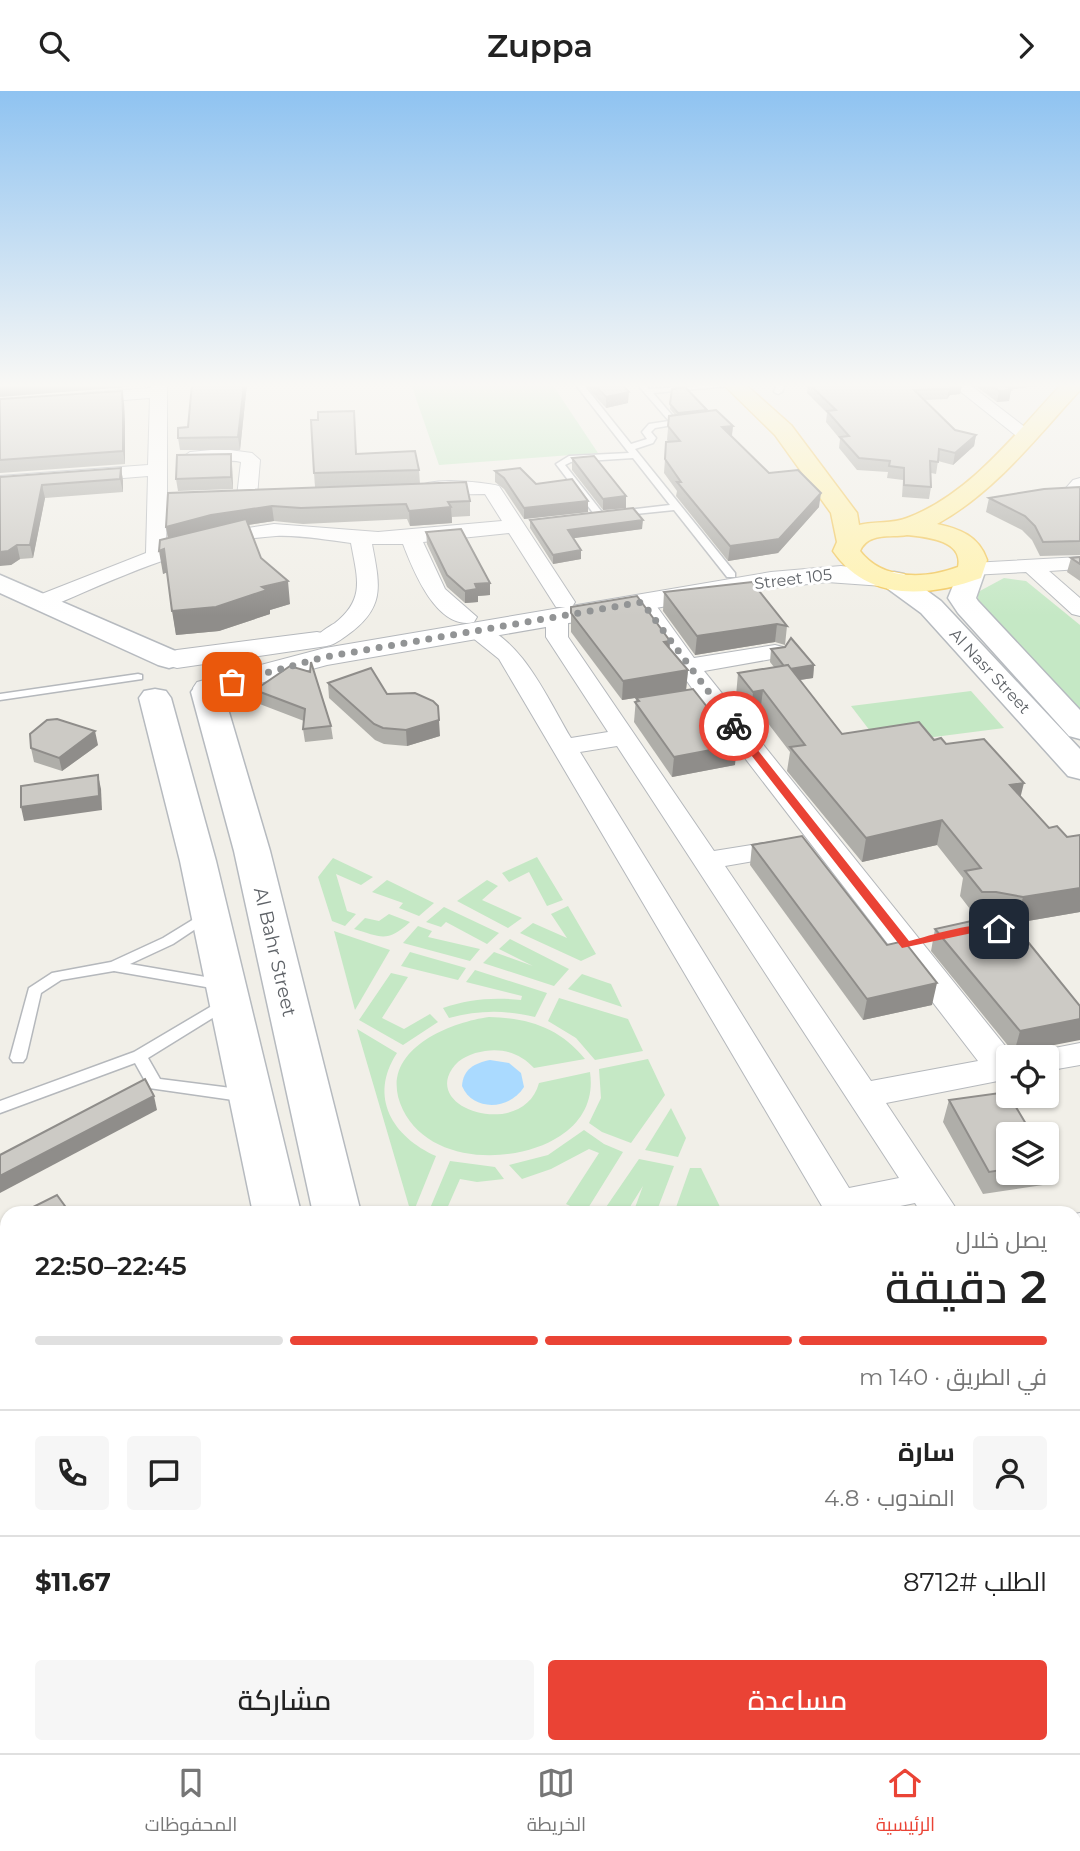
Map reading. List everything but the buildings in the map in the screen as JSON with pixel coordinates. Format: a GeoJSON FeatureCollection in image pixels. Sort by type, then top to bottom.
{"type":"FeatureCollection","features":[{"type":"Feature","properties":{"kind":"main road"},"geometry":{"type":"LineString","coordinates":[[806,462],[844,513],[848,543],[846,551],[851,561],[864,570],[888,579],[942,582],[972,571],[976,561],[973,552],[962,542],[935,531],[904,527],[871,530],[848,543]]}},
{"type":"Feature","properties":{"kind":"main road"},"geometry":{"type":"LineString","coordinates":[[825,462],[841,487],[868,507],[904,527]]}},
{"type":"Feature","properties":{"kind":"main road"},"geometry":{"type":"LineString","coordinates":[[904,527],[967,494],[998,462]]}},
{"type":"Feature","properties":{"kind":"main road"},"geometry":{"type":"LineString","coordinates":[[962,542],[972,519],[1024,462]]}},
{"type":"Feature","properties":{"kind":"main road","name":"Al Nasr Street"},"geometry":{"type":"LineString","coordinates":[[972,571],[962,599],[1080,729]]}},
{"type":"Feature","properties":{"kind":"main road","name":"Al Nasr Street"},"geometry":{"type":"LineString","coordinates":[[888,579],[931,607],[1080,769]]}},
{"type":"Feature","properties":{"kind":"main road"},"geometry":{"type":"LineString","coordinates":[[0,583],[204,673],[208,690],[185,701],[174,702],[143,683],[0,610]]}},
{"type":"Feature","properties":{"kind":"main road"},"geometry":{"type":"LineString","coordinates":[[173,659],[149,664],[143,683],[198,861],[275,1206]]}},
{"type":"Feature","properties":{"kind":"main road","name":"Al Bahr Street"},"geometry":{"type":"LineString","coordinates":[[208,690],[252,851],[335,1206]]}},
{"type":"Feature","properties":{"kind":"main road"},"geometry":{"type":"LineString","coordinates":[[198,861],[252,851]]}},
{"type":"Feature","properties":{"kind":"street"},"geometry":{"type":"LineString","coordinates":[[156,555],[158,462]]}},
{"type":"Feature","properties":{"kind":"street"},"geometry":{"type":"LineString","coordinates":[[0,482],[191,462]]}},
{"type":"Feature","properties":{"kind":"street"},"geometry":{"type":"LineString","coordinates":[[247,496],[251,462]]}},
{"type":"Feature","properties":{"kind":"street"},"geometry":{"type":"LineString","coordinates":[[1080,484],[1076,488],[1080,492]]}},
{"type":"Feature","properties":{"kind":"street"},"geometry":{"type":"LineString","coordinates":[[411,490],[486,488],[495,494],[519,526],[560,609],[557,638],[620,710],[624,737],[932,1200],[864,1206]]}},
{"type":"Feature","properties":{"kind":"street"},"geometry":{"type":"LineString","coordinates":[[158,500],[247,496],[272,501],[275,530]]}},
{"type":"Feature","properties":{"kind":"street"},"geometry":{"type":"LineString","coordinates":[[42,602],[156,555],[224,538],[275,530],[360,538],[519,526]]}},
{"type":"Feature","properties":{"kind":"street"},"geometry":{"type":"LineString","coordinates":[[410,536],[436,594],[443,603],[500,646],[509,656],[841,1206]]}},
{"type":"Feature","properties":{"kind":"street"},"geometry":{"type":"LineString","coordinates":[[325,640],[359,615],[368,603],[369,590],[360,538]]}},
{"type":"Feature","properties":{"kind":"street","name":"Street 105"},"geometry":{"type":"LineString","coordinates":[[173,659],[229,650],[470,624],[560,609],[783,565],[848,543]]}},
{"type":"Feature","properties":{"kind":"street"},"geometry":{"type":"LineString","coordinates":[[972,571],[1080,563]]}},
{"type":"Feature","properties":{"kind":"street"},"geometry":{"type":"LineString","coordinates":[[1032,567],[1080,609]]}},
{"type":"Feature","properties":{"kind":"street","name":"Street 105"},"geometry":{"type":"LineString","coordinates":[[560,609],[642,602],[800,576],[862,573],[888,579]]}},
{"type":"Feature","properties":{"kind":"street"},"geometry":{"type":"LineString","coordinates":[[642,602],[688,666],[697,697],[919,942],[996,1055]]}},
{"type":"Feature","properties":{"kind":"street","name":"Street 105"},"geometry":{"type":"LineString","coordinates":[[208,690],[325,657],[470,624]]}},
{"type":"Feature","properties":{"kind":"street"},"geometry":{"type":"LineString","coordinates":[[688,666],[775,652]]}},
{"type":"Feature","properties":{"kind":"street"},"geometry":{"type":"LineString","coordinates":[[563,747],[624,737]]}},
{"type":"Feature","properties":{"kind":"street"},"geometry":{"type":"LineString","coordinates":[[706,861],[825,841]]}},
{"type":"Feature","properties":{"kind":"street"},"geometry":{"type":"LineString","coordinates":[[1059,1058],[1080,1054]]}},
{"type":"Feature","properties":{"kind":"street"},"geometry":{"type":"LineString","coordinates":[[862,1095],[996,1070]]}},
{"type":"Feature","properties":{"kind":"lane"},"geometry":{"type":"LineString","coordinates":[[565,462],[560,464],[600,516]]}},
{"type":"Feature","properties":{"kind":"lane"},"geometry":{"type":"LineString","coordinates":[[639,462],[731,575]]}},
{"type":"Feature","properties":{"kind":"lane"},"geometry":{"type":"LineString","coordinates":[[587,518],[676,507]]}},
{"type":"Feature","properties":{"kind":"lane"},"geometry":{"type":"LineString","coordinates":[[0,697],[143,683]]}},
{"type":"Feature","properties":{"kind":"lane"},"geometry":{"type":"LineString","coordinates":[[18,1058],[34,991],[57,976],[114,966],[168,941],[209,914]]}},
{"type":"Feature","properties":{"kind":"lane"},"geometry":{"type":"LineString","coordinates":[[114,966],[226,994]]}},
{"type":"Feature","properties":{"kind":"lane"},"geometry":{"type":"LineString","coordinates":[[0,1107],[139,1056],[226,994]]}},
{"type":"Feature","properties":{"kind":"lane"},"geometry":{"type":"LineString","coordinates":[[139,1056],[155,1084],[250,1096]]}},
{"type":"Feature","properties":{"kind":"green space"},"geometry":{"type":"Polygon","coordinates":[[[438,462],[485,462],[439,465],[438,462]]]}},
{"type":"Feature","properties":{"kind":"green space"},"geometry":{"type":"Polygon","coordinates":[[[1004,578],[1026,581],[1080,625],[1080,709],[978,601],[978,592],[1004,578]]]}},
{"type":"Feature","properties":{"kind":"green space"},"geometry":{"type":"Polygon","coordinates":[[[971,691],[1004,728],[880,744],[851,706],[971,691]]]}},
{"type":"Feature","properties":{"kind":"green space"},"geometry":{"type":"Polygon","coordinates":[[[537,857],[563,900],[547,906],[529,872],[509,882],[502,873],[537,857]]]}},
{"type":"Feature","properties":{"kind":"green space"},"geometry":{"type":"Polygon","coordinates":[[[333,858],[373,877],[361,885],[336,874],[347,911],[356,914],[345,926],[332,921],[318,877],[333,858]]]}},
{"type":"Feature","properties":{"kind":"green space"},"geometry":{"type":"Polygon","coordinates":[[[387,880],[434,903],[419,916],[399,908],[403,903],[372,892],[387,880]]]}},
{"type":"Feature","properties":{"kind":"green space"},"geometry":{"type":"Polygon","coordinates":[[[487,880],[498,886],[482,900],[522,918],[508,928],[457,901],[487,880]]]}},
{"type":"Feature","properties":{"kind":"green space"},"geometry":{"type":"Polygon","coordinates":[[[568,906],[596,954],[581,961],[520,933],[533,923],[567,938],[551,914],[568,906]]]}},
{"type":"Feature","properties":{"kind":"green space"},"geometry":{"type":"Polygon","coordinates":[[[444,907],[499,933],[487,944],[446,922],[441,927],[426,922],[444,907]]]}},
{"type":"Feature","properties":{"kind":"green space"},"geometry":{"type":"Polygon","coordinates":[[[389,914],[410,922],[389,936],[354,929],[365,918],[379,921],[389,914]]]}},
{"type":"Feature","properties":{"kind":"green space"},"geometry":{"type":"Polygon","coordinates":[[[418,926],[432,931],[428,937],[480,949],[470,961],[403,943],[418,926]]]}},
{"type":"Feature","properties":{"kind":"green space"},"geometry":{"type":"Polygon","coordinates":[[[334,931],[390,950],[355,1010],[334,931]]]}},
{"type":"Feature","properties":{"kind":"green space"},"geometry":{"type":"Polygon","coordinates":[[[510,939],[569,969],[554,986],[483,963],[494,952],[533,966],[499,949],[510,939]]]}},
{"type":"Feature","properties":{"kind":"green space"},"geometry":{"type":"Polygon","coordinates":[[[410,952],[466,968],[458,980],[401,966],[410,952]]]}},
{"type":"Feature","properties":{"kind":"green space"},"geometry":{"type":"Polygon","coordinates":[[[475,970],[547,993],[535,1017],[492,1012],[449,1018],[443,1008],[491,999],[521,1000],[522,996],[466,982],[475,970]]]}},
{"type":"Feature","properties":{"kind":"green space"},"geometry":{"type":"Polygon","coordinates":[[[391,973],[408,977],[382,1018],[404,1029],[430,1014],[438,1022],[403,1045],[359,1020],[391,973]]]}},
{"type":"Feature","properties":{"kind":"green space"},"geometry":{"type":"Polygon","coordinates":[[[582,974],[611,984],[622,1007],[568,989],[582,974]]]}},
{"type":"Feature","properties":{"kind":"green space"},"geometry":{"type":"Polygon","coordinates":[[[559,998],[628,1019],[643,1051],[595,1060],[576,1038],[548,1021],[559,998]]]}},
{"type":"Feature","properties":{"kind":"green space"},"geometry":{"type":"Polygon","coordinates":[[[489,1017],[517,1020],[543,1027],[565,1039],[585,1059],[534,1068],[524,1059],[499,1050],[466,1057],[452,1069],[447,1084],[452,1097],[463,1107],[479,1113],[497,1114],[515,1110],[530,1100],[539,1083],[590,1072],[588,1100],[575,1123],[560,1136],[521,1152],[475,1155],[453,1150],[433,1141],[416,1128],[403,1110],[397,1090],[399,1072],[407,1057],[419,1044],[453,1026],[489,1017]]]}},
{"type":"Feature","properties":{"kind":"green space"},"geometry":{"type":"Polygon","coordinates":[[[357,1029],[397,1053],[385,1085],[385,1100],[390,1114],[397,1127],[408,1138],[436,1156],[416,1206],[409,1206],[357,1029]]]}},
{"type":"Feature","properties":{"kind":"green space"},"geometry":{"type":"Polygon","coordinates":[[[648,1059],[665,1095],[631,1143],[602,1132],[589,1123],[601,1098],[599,1069],[648,1059]]]}},
{"type":"Feature","properties":{"kind":"green space"},"geometry":{"type":"Polygon","coordinates":[[[671,1108],[686,1138],[678,1157],[645,1150],[671,1108]]]}},
{"type":"Feature","properties":{"kind":"green space"},"geometry":{"type":"Polygon","coordinates":[[[584,1130],[604,1144],[623,1152],[589,1206],[566,1204],[599,1153],[589,1149],[551,1169],[522,1179],[509,1165],[548,1155],[584,1130]]]}},
{"type":"Feature","properties":{"kind":"green space"},"geometry":{"type":"Polygon","coordinates":[[[639,1159],[674,1166],[659,1206],[636,1206],[643,1186],[630,1206],[607,1206],[639,1159]]]}},
{"type":"Feature","properties":{"kind":"green space"},"geometry":{"type":"Polygon","coordinates":[[[450,1161],[495,1167],[504,1179],[477,1182],[460,1179],[448,1206],[431,1206],[450,1161]]]}},
{"type":"Feature","properties":{"kind":"green space"},"geometry":{"type":"Polygon","coordinates":[[[690,1168],[701,1168],[720,1206],[676,1206],[690,1168]]]}},
{"type":"Feature","properties":{"kind":"water"},"geometry":{"type":"Polygon","coordinates":[[[490,1060],[509,1063],[521,1073],[524,1087],[518,1095],[501,1104],[483,1104],[474,1100],[462,1086],[467,1071],[490,1060]]]}},
{"type":"Feature","properties":{"kind":"way so far"},"geometry":{"type":"LineString","coordinates":[[232,682],[325,657],[642,602],[734,726]]}},
{"type":"Feature","properties":{"kind":"route"},"geometry":{"type":"LineString","coordinates":[[734,726],[906,945],[972,929],[999,929]]}}]}
